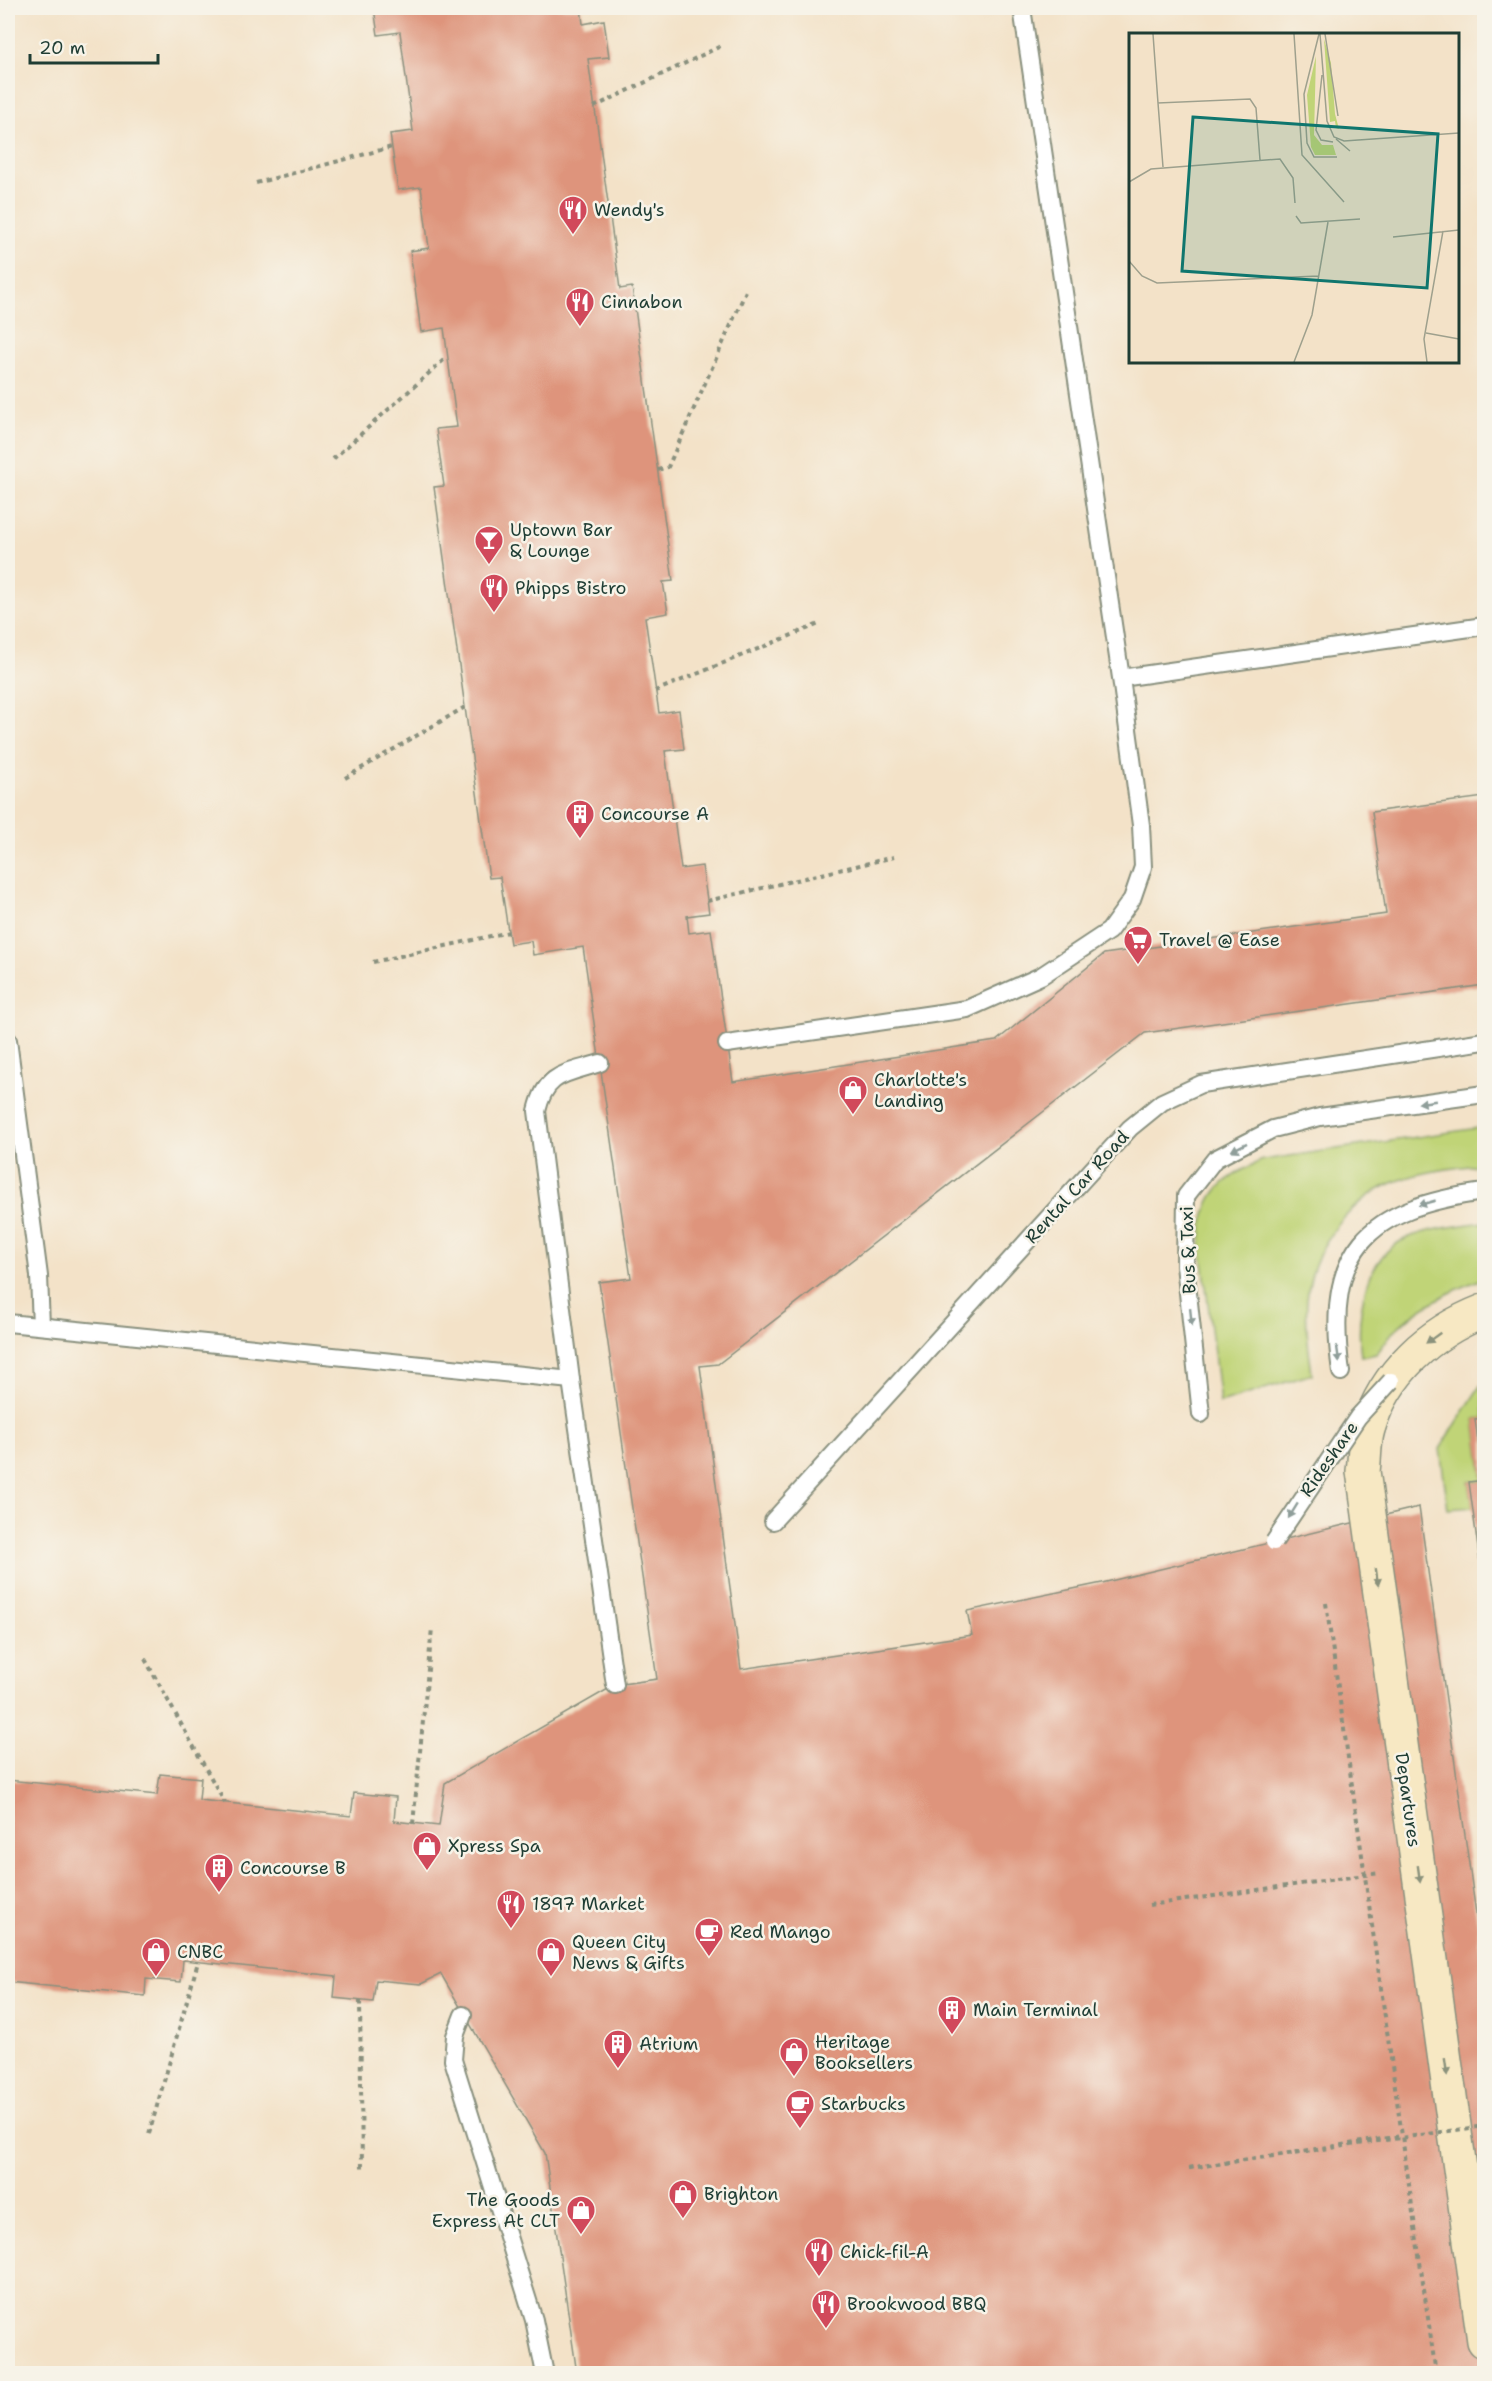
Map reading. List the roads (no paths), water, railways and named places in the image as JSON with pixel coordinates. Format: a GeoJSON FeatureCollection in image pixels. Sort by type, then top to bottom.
{"type":"FeatureCollection","features":[{"type":"Feature","properties":{"kind":"main road","name":"Departures"},"geometry":{"type":"LineString","coordinates":[[1485,1311],[1456,1322],[1427,1341],[1391,1381],[1368,1430],[1363,1471],[1418,1868],[1470,2128],[1485,2341]]}},
{"type":"Feature","properties":{"kind":"lane"},"geometry":{"type":"LineString","coordinates":[[727,1044],[967,1009],[1041,976],[1109,930],[1132,898],[1143,867],[1141,825],[1121,678],[1022,8]]}},
{"type":"Feature","properties":{"kind":"lane"},"geometry":{"type":"LineString","coordinates":[[1121,678],[1485,626]]}},
{"type":"Feature","properties":{"kind":"lane"},"geometry":{"type":"LineString","coordinates":[[8,1040],[39,1276],[41,1326]]}},
{"type":"Feature","properties":{"kind":"lane","name":"Rental Car Road"},"geometry":{"type":"LineString","coordinates":[[773,1521],[1130,1128],[1162,1102],[1201,1084],[1485,1041]]}},
{"type":"Feature","properties":{"kind":"lane"},"geometry":{"type":"LineString","coordinates":[[600,1062],[555,1077],[541,1092],[537,1111],[570,1380],[615,1685]]}},
{"type":"Feature","properties":{"kind":"lane","name":"Bus & Taxi"},"geometry":{"type":"LineString","coordinates":[[1201,1414],[1185,1265],[1186,1196],[1215,1159],[1273,1129],[1320,1117],[1485,1094]]}},
{"type":"Feature","properties":{"kind":"lane"},"geometry":{"type":"LineString","coordinates":[[1341,1372],[1336,1310],[1343,1277],[1353,1253],[1375,1230],[1396,1214],[1450,1197],[1485,1192]]}},
{"type":"Feature","properties":{"kind":"lane"},"geometry":{"type":"LineString","coordinates":[[8,1323],[570,1380]]}},
{"type":"Feature","properties":{"kind":"lane","name":"Rideshare"},"geometry":{"type":"LineString","coordinates":[[1274,1542],[1358,1417],[1391,1381]]}},
{"type":"Feature","properties":{"kind":"lane"},"geometry":{"type":"LineString","coordinates":[[463,2015],[455,2036],[453,2060],[534,2320],[545,2373]]}},
{"type":"Feature","properties":{"kind":"place","name":"Wendy's"},"geometry":{"type":"Point","coordinates":[573,236]}},
{"type":"Feature","properties":{"kind":"place","name":"Cinnabon"},"geometry":{"type":"Point","coordinates":[580,328]}},
{"type":"Feature","properties":{"kind":"place","name":"Uptown Bar & Lounge"},"geometry":{"type":"Point","coordinates":[489,566]}},
{"type":"Feature","properties":{"kind":"place","name":"Phipps Bistro"},"geometry":{"type":"Point","coordinates":[494,614]}},
{"type":"Feature","properties":{"kind":"place","name":"Concourse A"},"geometry":{"type":"Point","coordinates":[580,840]}},
{"type":"Feature","properties":{"kind":"place","name":"Travel @ Ease"},"geometry":{"type":"Point","coordinates":[1138,966]}},
{"type":"Feature","properties":{"kind":"place","name":"Charlotte's Landing"},"geometry":{"type":"Point","coordinates":[853,1116]}},
{"type":"Feature","properties":{"kind":"place","name":"Xpress Spa"},"geometry":{"type":"Point","coordinates":[427,1872]}},
{"type":"Feature","properties":{"kind":"place","name":"Concourse B"},"geometry":{"type":"Point","coordinates":[219,1894]}},
{"type":"Feature","properties":{"kind":"place","name":"1897 Market"},"geometry":{"type":"Point","coordinates":[511,1930]}},
{"type":"Feature","properties":{"kind":"place","name":"Red Mango"},"geometry":{"type":"Point","coordinates":[709,1958]}},
{"type":"Feature","properties":{"kind":"place","name":"CNBC"},"geometry":{"type":"Point","coordinates":[156,1978]}},
{"type":"Feature","properties":{"kind":"place","name":"Queen City News & Gifts"},"geometry":{"type":"Point","coordinates":[551,1978]}},
{"type":"Feature","properties":{"kind":"place","name":"Main Terminal"},"geometry":{"type":"Point","coordinates":[952,2036]}},
{"type":"Feature","properties":{"kind":"place","name":"Atrium"},"geometry":{"type":"Point","coordinates":[618,2070]}},
{"type":"Feature","properties":{"kind":"place","name":"Heritage Booksellers"},"geometry":{"type":"Point","coordinates":[794,2078]}},
{"type":"Feature","properties":{"kind":"place","name":"Starbucks"},"geometry":{"type":"Point","coordinates":[800,2130]}},
{"type":"Feature","properties":{"kind":"place","name":"Brighton"},"geometry":{"type":"Point","coordinates":[683,2220]}},
{"type":"Feature","properties":{"kind":"place","name":"The Goods Express At CLT"},"geometry":{"type":"Point","coordinates":[581,2236]}},
{"type":"Feature","properties":{"kind":"place","name":"Chick-fil-A"},"geometry":{"type":"Point","coordinates":[819,2278]}},
{"type":"Feature","properties":{"kind":"place","name":"Brookwood BBQ"},"geometry":{"type":"Point","coordinates":[826,2330]}}]}
